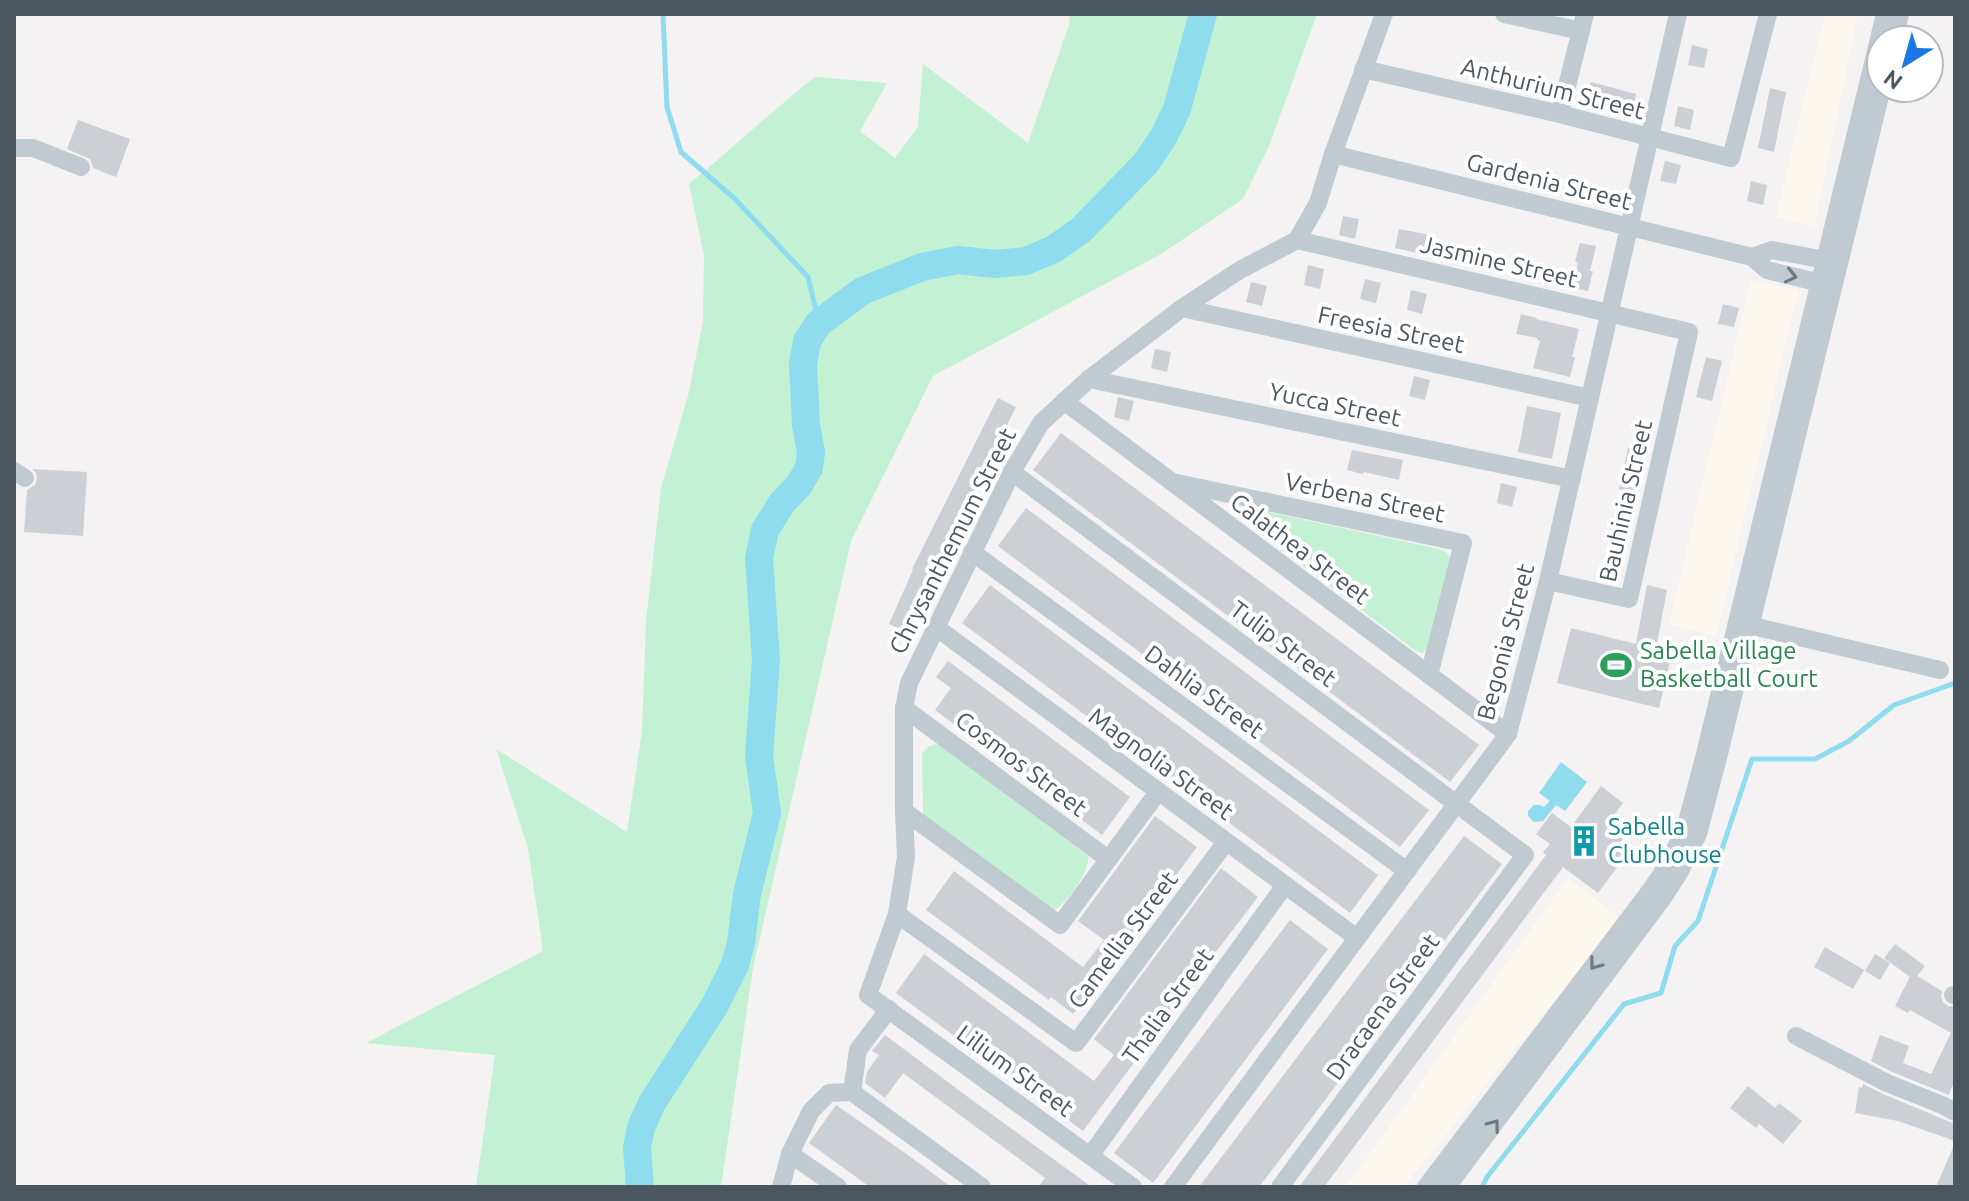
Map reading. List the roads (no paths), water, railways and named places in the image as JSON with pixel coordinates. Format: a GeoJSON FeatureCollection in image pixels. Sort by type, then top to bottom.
{"type":"FeatureCollection","features":[{"type":"Feature","properties":{"kind":"street"},"geometry":{"type":"LineString","coordinates":[[1297,240],[1318,203],[1384,14]]}},
{"type":"Feature","properties":{"kind":"street"},"geometry":{"type":"LineString","coordinates":[[1504,14],[1583,23],[1560,114]]}},
{"type":"Feature","properties":{"kind":"street","name":"Begonia Street"},"geometry":{"type":"LineString","coordinates":[[1173,1187],[1508,734],[1548,581],[1678,14]]}},
{"type":"Feature","properties":{"kind":"street","name":"Anthurium Street"},"geometry":{"type":"LineString","coordinates":[[1363,69],[1560,114],[1731,158],[1768,14]]}},
{"type":"Feature","properties":{"kind":"street"},"geometry":{"type":"LineString","coordinates":[[1447,1187],[1662,899],[1698,834],[1744,624],[1827,284],[1885,14]]}},
{"type":"Feature","properties":{"kind":"street"},"geometry":{"type":"LineString","coordinates":[[1832,262],[1877,104]]}},
{"type":"Feature","properties":{"kind":"street"},"geometry":{"type":"LineString","coordinates":[[14,148],[33,148],[81,167]]}},
{"type":"Feature","properties":{"kind":"street","name":"Gardenia Street"},"geometry":{"type":"LineString","coordinates":[[1333,154],[1752,257],[1767,270],[1827,284]]}},
{"type":"Feature","properties":{"kind":"street","name":"Chrysanthemum Street"},"geometry":{"type":"LineString","coordinates":[[868,995],[897,914],[906,857],[904,708],[909,683],[1012,472],[1041,423],[1089,379],[1182,308],[1240,270],[1297,240]]}},
{"type":"Feature","properties":{"kind":"street","name":"Jasmine Street"},"geometry":{"type":"LineString","coordinates":[[1297,240],[1689,332]]}},
{"type":"Feature","properties":{"kind":"street","name":"Gardenia Street"},"geometry":{"type":"LineString","coordinates":[[1752,257],[1772,250],[1832,262]]}},
{"type":"Feature","properties":{"kind":"street","name":"Freesia Street"},"geometry":{"type":"LineString","coordinates":[[1182,308],[1590,398]]}},
{"type":"Feature","properties":{"kind":"street","name":"Bauhinia Street"},"geometry":{"type":"LineString","coordinates":[[1548,581],[1629,599],[1689,332]]}},
{"type":"Feature","properties":{"kind":"street","name":"Yucca Street"},"geometry":{"type":"LineString","coordinates":[[1089,379],[1572,479]]}},
{"type":"Feature","properties":{"kind":"street","name":"Calathea Street"},"geometry":{"type":"LineString","coordinates":[[1064,401],[1508,734]]}},
{"type":"Feature","properties":{"kind":"street","name":"Tulip Street"},"geometry":{"type":"LineString","coordinates":[[1012,472],[1525,855]]}},
{"type":"Feature","properties":{"kind":"street","name":"Verbena Street"},"geometry":{"type":"LineString","coordinates":[[1171,482],[1463,543],[1429,675]]}},
{"type":"Feature","properties":{"kind":"street","name":"Dahlia Street"},"geometry":{"type":"LineString","coordinates":[[972,552],[1407,871]]}},
{"type":"Feature","properties":{"kind":"street"},"geometry":{"type":"LineString","coordinates":[[1744,624],[1940,670]]}},
{"type":"Feature","properties":{"kind":"street"},"geometry":{"type":"LineString","coordinates":[[1426,1187],[1667,866],[1685,829],[1744,624]]}},
{"type":"Feature","properties":{"kind":"street","name":"Magnolia Street"},"geometry":{"type":"LineString","coordinates":[[937,628],[1357,938]]}},
{"type":"Feature","properties":{"kind":"street","name":"Cosmos Street"},"geometry":{"type":"LineString","coordinates":[[904,708],[1108,859]]}},
{"type":"Feature","properties":{"kind":"street"},"geometry":{"type":"LineString","coordinates":[[904,811],[1060,925],[1158,792]]}},
{"type":"Feature","properties":{"kind":"street","name":"Camellia Street"},"geometry":{"type":"LineString","coordinates":[[897,914],[1076,1043],[1226,842]]}},
{"type":"Feature","properties":{"kind":"street","name":"Dracaena Street"},"geometry":{"type":"LineString","coordinates":[[1280,1187],[1525,855]]}},
{"type":"Feature","properties":{"kind":"street","name":"Thalia Street"},"geometry":{"type":"LineString","coordinates":[[1090,1156],[1285,885]]}},
{"type":"Feature","properties":{"kind":"street","name":"Lilium Street"},"geometry":{"type":"LineString","coordinates":[[868,995],[1133,1187]]}},
{"type":"Feature","properties":{"kind":"street"},"geometry":{"type":"LineString","coordinates":[[852,1092],[858,1050],[889,1009]]}},
{"type":"Feature","properties":{"kind":"street"},"geometry":{"type":"LineString","coordinates":[[1796,1036],[1887,1083],[1955,1112]]}},
{"type":"Feature","properties":{"kind":"street"},"geometry":{"type":"LineString","coordinates":[[781,1187],[790,1154],[811,1111],[829,1093],[852,1092],[982,1187]]}},
{"type":"Feature","properties":{"kind":"street"},"geometry":{"type":"LineString","coordinates":[[790,1154],[838,1187]]}},
{"type":"Feature","properties":{"kind":"water"},"geometry":{"type":"Polygon","coordinates":[[[1561,762],[1587,782],[1565,811],[1556,805],[1543,821],[1534,822],[1528,811],[1534,805],[1544,807],[1550,801],[1539,793],[1561,762]]]}},
{"type":"Feature","properties":{"kind":"waterway"},"geometry":{"type":"LineString","coordinates":[[663,14],[667,107],[681,152],[735,199],[808,277],[819,323]]}},
{"type":"Feature","properties":{"kind":"waterway"},"geometry":{"type":"LineString","coordinates":[[640,1187],[637,1148],[641,1127],[652,1103],[715,1005],[735,965],[747,894],[767,813],[759,756],[766,660],[759,558],[765,530],[809,468],[811,452],[806,425],[803,364],[807,341],[819,323],[862,291],[922,267],[958,260],[994,264],[1026,261],[1054,249],[1081,230],[1146,163],[1164,136],[1177,109],[1203,14]]}},
{"type":"Feature","properties":{"kind":"waterway"},"geometry":{"type":"LineString","coordinates":[[1482,1187],[1624,1004],[1661,993],[1675,946],[1698,921],[1752,759],[1815,759],[1849,741],[1894,705],[1955,683]]}},
{"type":"Feature","properties":{"kind":"place","name":"Sabella Village Basketball Court"},"geometry":{"type":"Point","coordinates":[1616,665]}},
{"type":"Feature","properties":{"kind":"place","name":"Sabella Clubhouse"},"geometry":{"type":"Point","coordinates":[1584,841]}}]}
